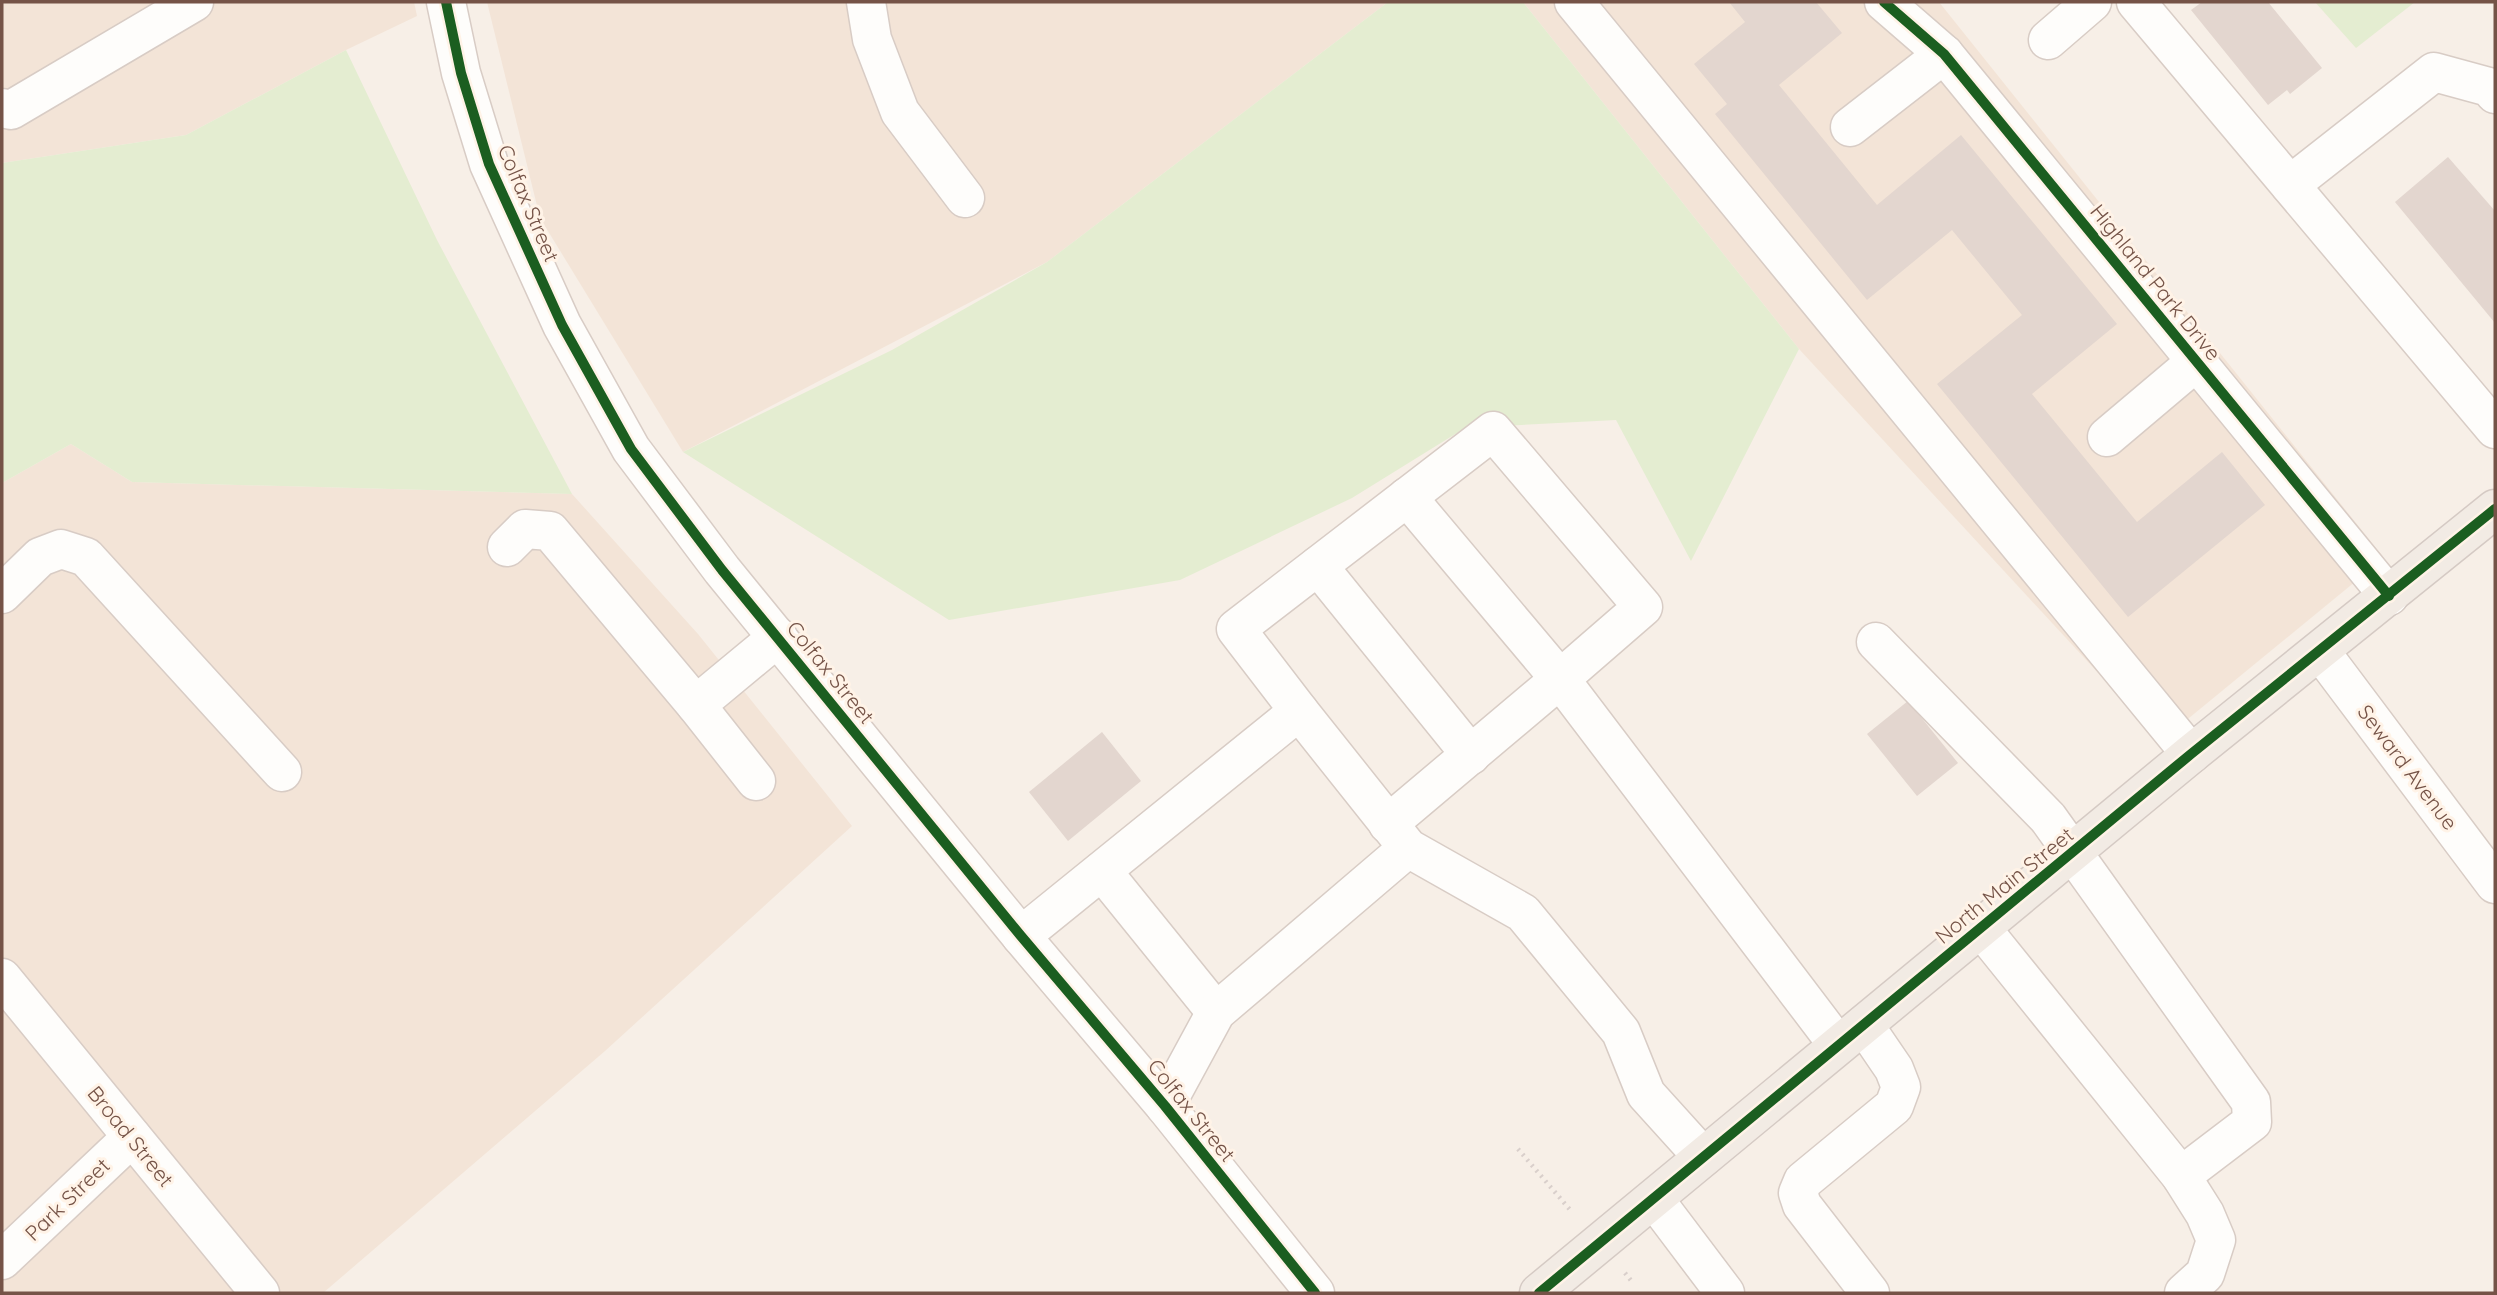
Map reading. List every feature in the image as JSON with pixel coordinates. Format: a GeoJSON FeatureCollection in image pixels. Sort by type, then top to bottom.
{"type":"FeatureCollection","features":[{"type":"Feature","properties":{"kind":"main road","name":"North Main Street"},"geometry":{"type":"LineString","coordinates":[[1539,1293],[2191,754],[2495,509]]}},
{"type":"Feature","properties":{"kind":"street"},"geometry":{"type":"LineString","coordinates":[[2,108],[11,110],[194,2]]}},
{"type":"Feature","properties":{"kind":"street","name":"Colfax Street"},"geometry":{"type":"LineString","coordinates":[[446,2],[461,73],[489,164],[562,325],[631,449],[722,570],[1021,936],[1165,1106],[1315,1293]]}},
{"type":"Feature","properties":{"kind":"street"},"geometry":{"type":"LineString","coordinates":[[866,2],[872,39],[900,112],[965,198]]}},
{"type":"Feature","properties":{"kind":"street"},"geometry":{"type":"LineString","coordinates":[[1574,2],[2191,754]]}},
{"type":"Feature","properties":{"kind":"street","name":"Highland Park Drive"},"geometry":{"type":"LineString","coordinates":[[1884,2],[1944,54],[2389,596]]}},
{"type":"Feature","properties":{"kind":"street"},"geometry":{"type":"LineString","coordinates":[[2048,40],[2092,2]]}},
{"type":"Feature","properties":{"kind":"street"},"geometry":{"type":"LineString","coordinates":[[2136,2],[2495,429]]}},
{"type":"Feature","properties":{"kind":"street"},"geometry":{"type":"LineString","coordinates":[[1850,127],[1944,54]]}},
{"type":"Feature","properties":{"kind":"street"},"geometry":{"type":"LineString","coordinates":[[2290,184],[2434,72],[2493,88]]}},
{"type":"Feature","properties":{"kind":"street"},"geometry":{"type":"LineString","coordinates":[[2107,437],[2197,361]]}},
{"type":"Feature","properties":{"kind":"street"},"geometry":{"type":"LineString","coordinates":[[1165,1106],[1216,1012],[1398,836],[1471,755],[1643,607],[1493,431],[1236,629],[1398,836],[1524,913],[1621,1032],[1646,1094],[1703,1157]]}},
{"type":"Feature","properties":{"kind":"street"},"geometry":{"type":"LineString","coordinates":[[1407,497],[1560,679],[1851,1035],[1894,1069],[1901,1087],[1894,1106],[1803,1181],[1798,1193],[1802,1205],[1870,1293]]}},
{"type":"Feature","properties":{"kind":"street"},"geometry":{"type":"LineString","coordinates":[[507,547],[525,529],[550,531],[696,705],[755,781]]}},
{"type":"Feature","properties":{"kind":"street"},"geometry":{"type":"LineString","coordinates":[[2,594],[40,557],[61,549],[86,557],[282,772]]}},
{"type":"Feature","properties":{"kind":"street"},"geometry":{"type":"LineString","coordinates":[[1318,566],[1471,755]]}},
{"type":"Feature","properties":{"kind":"street"},"geometry":{"type":"LineString","coordinates":[[696,705],[778,637]]}},
{"type":"Feature","properties":{"kind":"street"},"geometry":{"type":"LineString","coordinates":[[1875,642],[2048,818],[2251,1102],[2252,1122],[2181,1175]]}},
{"type":"Feature","properties":{"kind":"street","name":"Seward Avenue"},"geometry":{"type":"LineString","coordinates":[[2320,651],[2495,884]]}},
{"type":"Feature","properties":{"kind":"street"},"geometry":{"type":"LineString","coordinates":[[1021,936],[1299,711]]}},
{"type":"Feature","properties":{"kind":"street"},"geometry":{"type":"LineString","coordinates":[[1102,871],[1216,1012]]}},
{"type":"Feature","properties":{"kind":"street"},"geometry":{"type":"LineString","coordinates":[[1981,928],[2181,1175],[2206,1214],[2216,1240],[2204,1275],[2184,1293]]}},
{"type":"Feature","properties":{"kind":"street","name":"Broad Street"},"geometry":{"type":"LineString","coordinates":[[2,978],[260,1293]]}},
{"type":"Feature","properties":{"kind":"street","name":"Park Street"},"geometry":{"type":"LineString","coordinates":[[2,1260],[132,1137]]}},
{"type":"Feature","properties":{"kind":"street"},"geometry":{"type":"LineString","coordinates":[[1654,1199],[1725,1293]]}},
{"type":"Feature","properties":{"kind":"path"},"geometry":{"type":"LineString","coordinates":[[1518,1149],[1580,1220]]}},
{"type":"Feature","properties":{"kind":"path"},"geometry":{"type":"LineString","coordinates":[[1623,1271],[1633,1283]]}},
{"type":"Feature","properties":{"kind":"shaded area"},"geometry":{"type":"Polygon","coordinates":[[[2,2],[414,2],[417,16],[346,50],[186,135],[2,163],[2,2]]]}},
{"type":"Feature","properties":{"kind":"shaded area"},"geometry":{"type":"Polygon","coordinates":[[[487,2],[1388,2],[1047,262],[683,452],[540,218],[487,2]]]}},
{"type":"Feature","properties":{"kind":"shaded area"},"geometry":{"type":"Polygon","coordinates":[[[1523,2],[1939,2],[2384,558],[2161,741],[1799,349],[1523,2]]]}},
{"type":"Feature","properties":{"kind":"shaded area"},"geometry":{"type":"Polygon","coordinates":[[[71,444],[132,482],[572,494],[698,634],[852,826],[605,1051],[323,1293],[2,1293],[2,483],[71,444]]]}},
{"type":"Feature","properties":{"kind":"green space"},"geometry":{"type":"Polygon","coordinates":[[[1388,2],[1523,2],[1799,349],[1691,561],[1616,420],[1465,428],[1352,498],[1180,580],[949,620],[683,452],[892,350],[1047,262],[1388,2]]]}},
{"type":"Feature","properties":{"kind":"green space"},"geometry":{"type":"Polygon","coordinates":[[[2315,2],[2415,2],[2356,48],[2315,2]]]}},
{"type":"Feature","properties":{"kind":"green space"},"geometry":{"type":"Polygon","coordinates":[[[346,50],[437,240],[572,494],[132,482],[71,444],[2,483],[2,163],[186,135],[346,50]]]}},
{"type":"Feature","properties":{"kind":"building"},"geometry":{"type":"Polygon","coordinates":[[[1729,2],[1816,2],[1842,33],[1779,85],[1877,205],[1961,135],[2117,324],[2032,394],[2137,522],[2222,452],[2265,505],[2128,617],[1937,384],[2022,315],[1952,230],[1867,300],[1715,114],[1727,104],[1694,64],[1745,22],[1729,2]]]}},
{"type":"Feature","properties":{"kind":"building"},"geometry":{"type":"Polygon","coordinates":[[[2202,2],[2268,2],[2322,68],[2290,94],[2287,90],[2268,105],[2191,10],[2202,2]]]}},
{"type":"Feature","properties":{"kind":"building"},"geometry":{"type":"Polygon","coordinates":[[[2448,157],[2495,211],[2495,323],[2395,202],[2448,157]]]}},
{"type":"Feature","properties":{"kind":"building"},"geometry":{"type":"Polygon","coordinates":[[[1908,701],[1958,763],[1917,796],[1867,734],[1908,701]]]}},
{"type":"Feature","properties":{"kind":"building"},"geometry":{"type":"Polygon","coordinates":[[[1102,732],[1141,781],[1068,841],[1029,792],[1102,732]]]}},
{"type":"Feature","properties":{"kind":"cycle path"},"geometry":{"type":"LineString","coordinates":[[446,2],[461,73],[489,164],[562,325],[631,449],[722,570],[1021,936],[1165,1106],[1315,1293]]}},
{"type":"Feature","properties":{"kind":"cycle path"},"geometry":{"type":"LineString","coordinates":[[1884,2],[1944,54],[2389,596]]}},
{"type":"Feature","properties":{"kind":"cycle path"},"geometry":{"type":"LineString","coordinates":[[1539,1293],[2191,754],[2495,509]]}}]}
